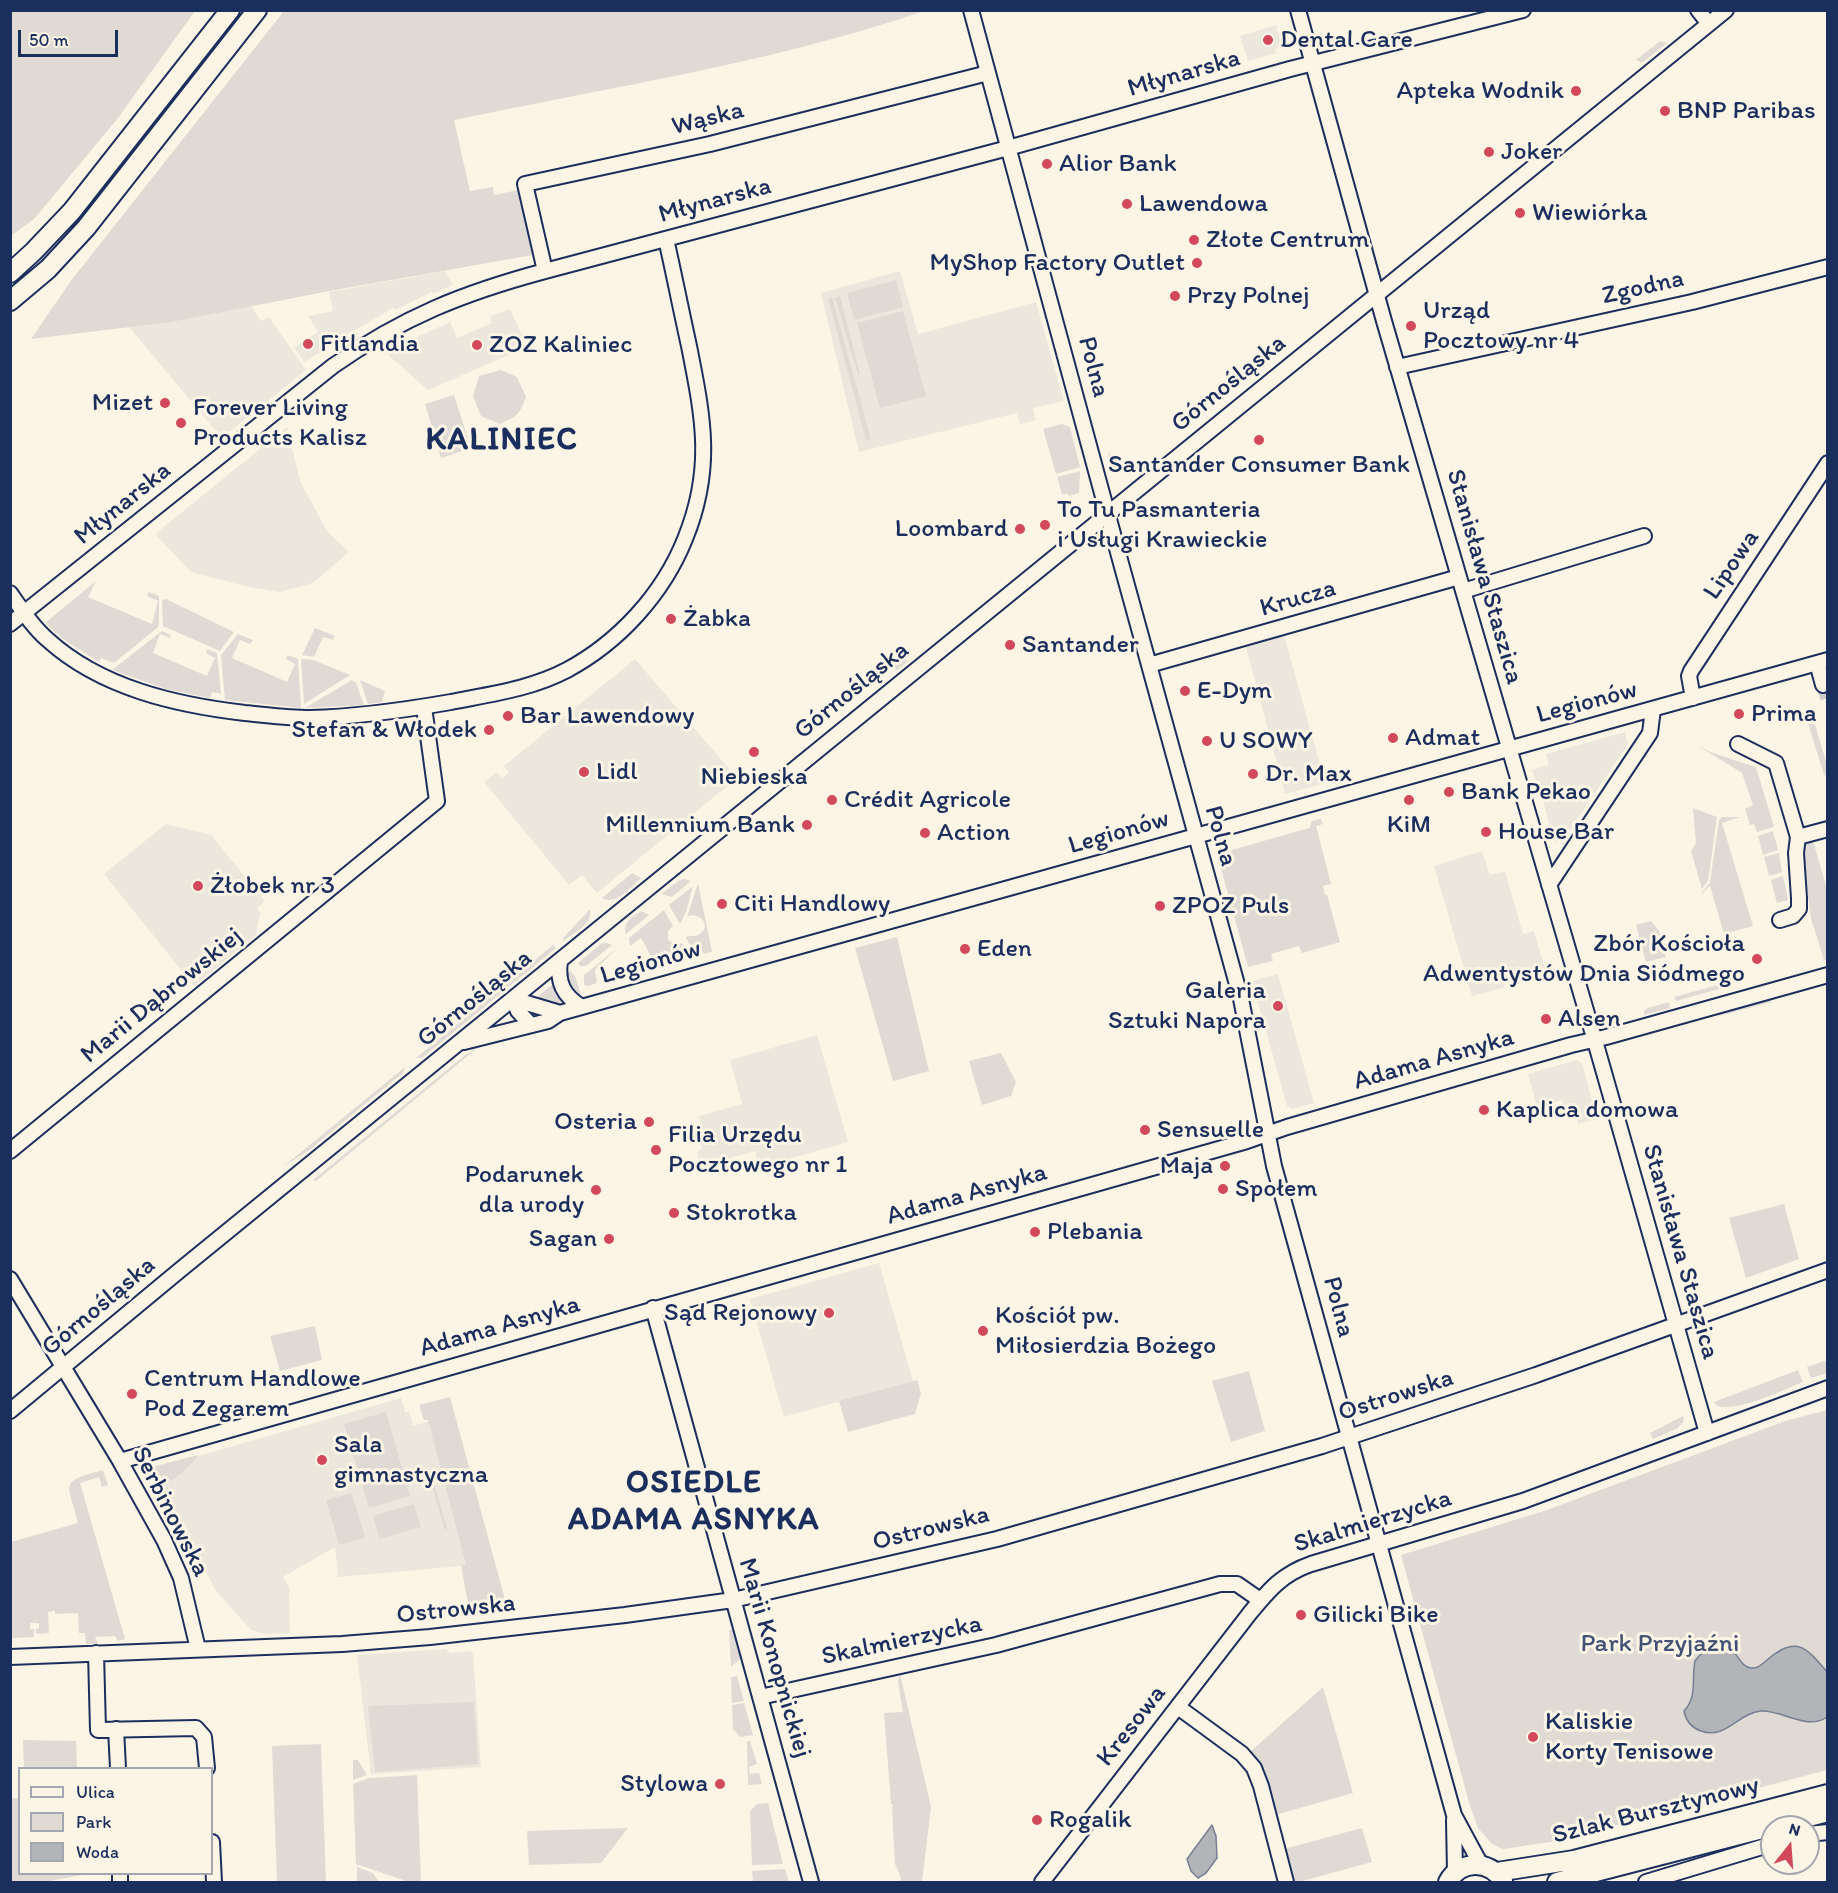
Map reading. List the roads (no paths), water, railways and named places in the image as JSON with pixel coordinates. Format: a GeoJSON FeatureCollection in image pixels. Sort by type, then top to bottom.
{"type":"FeatureCollection","features":[{"type":"Feature","properties":{"kind":"main road"},"geometry":{"type":"LineString","coordinates":[[10,273],[72,211],[230,10]]}},
{"type":"Feature","properties":{"kind":"main road"},"geometry":{"type":"LineString","coordinates":[[10,301],[48,269],[86,228],[257,10]]}},
{"type":"Feature","properties":{"kind":"main road","name":"Szlak Bursztynowy"},"geometry":{"type":"LineString","coordinates":[[1451,1877],[1471,1864],[1494,1873],[1574,1860],[1827,1794]]}},
{"type":"Feature","properties":{"kind":"main road","name":"Szlak Bursztynowy"},"geometry":{"type":"LineString","coordinates":[[1557,1882],[1827,1812]]}},
{"type":"Feature","properties":{"kind":"street","name":"Polna"},"geometry":{"type":"LineString","coordinates":[[971,10],[1241,999],[1267,1134],[1454,1815],[1451,1877]]}},
{"type":"Feature","properties":{"kind":"street","name":"Stanisława Staszica"},"geometry":{"type":"LineString","coordinates":[[1298,10],[1397,368],[1595,1041],[1707,1433]]}},
{"type":"Feature","properties":{"kind":"street","name":"Młynarska"},"geometry":{"type":"LineString","coordinates":[[10,624],[302,390],[354,352],[395,326],[438,306],[489,286],[1008,148],[1313,63],[1523,10]]}},
{"type":"Feature","properties":{"kind":"street"},"geometry":{"type":"LineString","coordinates":[[1698,10],[1709,24]]}},
{"type":"Feature","properties":{"kind":"street","name":"Górnośląska"},"geometry":{"type":"LineString","coordinates":[[10,1412],[189,1263],[1726,10]]}},
{"type":"Feature","properties":{"kind":"street","name":"Wąska"},"geometry":{"type":"LineString","coordinates":[[545,271],[525,184],[710,144],[988,73]]}},
{"type":"Feature","properties":{"kind":"street"},"geometry":{"type":"LineString","coordinates":[[10,593],[24,614],[45,638],[81,664],[125,685],[178,702],[232,711],[294,718],[365,714],[424,706],[521,688],[567,670],[597,652],[624,628],[653,595],[672,566],[687,534],[697,500],[703,468],[704,437],[701,408],[666,239]]}},
{"type":"Feature","properties":{"kind":"street","name":"Zgodna"},"geometry":{"type":"LineString","coordinates":[[1397,368],[1692,302],[1827,267]]}},
{"type":"Feature","properties":{"kind":"street","name":"Lipowa"},"geometry":{"type":"LineString","coordinates":[[1693,698],[1689,676],[1691,671],[1827,463]]}},
{"type":"Feature","properties":{"kind":"street"},"geometry":{"type":"LineString","coordinates":[[1463,591],[1644,536]]}},
{"type":"Feature","properties":{"kind":"street","name":"Krucza"},"geometry":{"type":"LineString","coordinates":[[1149,666],[1459,577]]}},
{"type":"Feature","properties":{"kind":"street"},"geometry":{"type":"LineString","coordinates":[[1822,661],[1823,685]]}},
{"type":"Feature","properties":{"kind":"street","name":"Legionów"},"geometry":{"type":"LineString","coordinates":[[459,1043],[548,1021],[560,1013],[1822,661]]}},
{"type":"Feature","properties":{"kind":"street","name":"Marii Dąbrowskiej"},"geometry":{"type":"LineString","coordinates":[[10,1151],[437,801],[424,706]]}},
{"type":"Feature","properties":{"kind":"street"},"geometry":{"type":"LineString","coordinates":[[1549,885],[1650,732],[1653,709]]}},
{"type":"Feature","properties":{"kind":"street"},"geometry":{"type":"LineString","coordinates":[[1738,744],[1776,763],[1798,837],[1796,853],[1798,909],[1793,916],[1780,920]]}},
{"type":"Feature","properties":{"kind":"street"},"geometry":{"type":"LineString","coordinates":[[1798,837],[1827,829]]}},
{"type":"Feature","properties":{"kind":"street"},"geometry":{"type":"LineString","coordinates":[[560,961],[561,987],[572,1001],[582,1007]]}},
{"type":"Feature","properties":{"kind":"street","name":"Adama Asnyka"},"geometry":{"type":"LineString","coordinates":[[120,1461],[1571,1045],[1595,1041],[1827,975]]}},
{"type":"Feature","properties":{"kind":"street"},"geometry":{"type":"LineString","coordinates":[[513,999],[560,1013]]}},
{"type":"Feature","properties":{"kind":"street"},"geometry":{"type":"LineString","coordinates":[[513,999],[518,1011],[531,1025]]}},
{"type":"Feature","properties":{"kind":"street","name":"Ostrowska"},"geometry":{"type":"LineString","coordinates":[[10,1657],[342,1644],[430,1638],[625,1616],[733,1600],[997,1539],[1349,1437],[1536,1375],[1827,1270]]}},
{"type":"Feature","properties":{"kind":"street","name":"Serbinowska"},"geometry":{"type":"LineString","coordinates":[[10,1278],[120,1461],[173,1559],[186,1598],[198,1648]]}},
{"type":"Feature","properties":{"kind":"street","name":"Marii Konopnickiej"},"geometry":{"type":"LineString","coordinates":[[653,1308],[811,1882]]}},
{"type":"Feature","properties":{"kind":"street","name":"Skalmierzycka"},"geometry":{"type":"LineString","coordinates":[[760,1697],[996,1645],[1227,1583],[1242,1587],[1260,1600],[1290,1572],[1311,1564],[1523,1501],[1827,1388]]}},
{"type":"Feature","properties":{"kind":"street","name":"Kresowa"},"geometry":{"type":"LineString","coordinates":[[1042,1882],[1260,1600]]}},
{"type":"Feature","properties":{"kind":"street"},"geometry":{"type":"LineString","coordinates":[[96,1653],[98,1730],[191,1727],[201,1732],[207,1767]]}},
{"type":"Feature","properties":{"kind":"street"},"geometry":{"type":"LineString","coordinates":[[1178,1707],[1242,1754],[1254,1768],[1261,1786],[1286,1882]]}},
{"type":"Feature","properties":{"kind":"street"},"geometry":{"type":"LineString","coordinates":[[116,1730],[118,1767]]}},
{"type":"Feature","properties":{"kind":"street","name":"Polna"},"geometry":{"type":"LineString","coordinates":[[1454,1815],[1494,1873]]}},
{"type":"Feature","properties":{"kind":"street"},"geometry":{"type":"LineString","coordinates":[[1646,1882],[1760,1848]]}},
{"type":"Feature","properties":{"kind":"street"},"geometry":{"type":"LineString","coordinates":[[213,1862],[214,1882]]}},
{"type":"Feature","properties":{"kind":"water"},"geometry":{"type":"Polygon","coordinates":[[[1723,1645],[1732,1650],[1743,1664],[1751,1668],[1760,1666],[1777,1652],[1786,1648],[1800,1647],[1807,1651],[1827,1672],[1827,1717],[1811,1722],[1761,1711],[1745,1716],[1718,1732],[1710,1733],[1695,1728],[1688,1721],[1684,1711],[1693,1694],[1695,1661],[1707,1650],[1723,1645]]]}},
{"type":"Feature","properties":{"kind":"water"},"geometry":{"type":"Polygon","coordinates":[[[1212,1825],[1216,1836],[1217,1858],[1206,1873],[1198,1878],[1191,1871],[1187,1859],[1212,1825]]]}},
{"type":"Feature","properties":{"kind":"tunnel"},"geometry":{"type":"LineString","coordinates":[[1823,685],[1828,700]]}},
{"type":"Feature","properties":{"kind":"place","name":"Dental Care"},"geometry":{"type":"Point","coordinates":[1268,40]}},
{"type":"Feature","properties":{"kind":"place","name":"Apteka Wodnik"},"geometry":{"type":"Point","coordinates":[1576,91]}},
{"type":"Feature","properties":{"kind":"place","name":"BNP Paribas"},"geometry":{"type":"Point","coordinates":[1665,111]}},
{"type":"Feature","properties":{"kind":"place","name":"Joker"},"geometry":{"type":"Point","coordinates":[1489,152]}},
{"type":"Feature","properties":{"kind":"place","name":"Alior Bank"},"geometry":{"type":"Point","coordinates":[1047,164]}},
{"type":"Feature","properties":{"kind":"place","name":"Lawendowa"},"geometry":{"type":"Point","coordinates":[1127,204]}},
{"type":"Feature","properties":{"kind":"place","name":"Wiewiórka"},"geometry":{"type":"Point","coordinates":[1520,213]}},
{"type":"Feature","properties":{"kind":"place","name":"Złote Centrum"},"geometry":{"type":"Point","coordinates":[1194,240]}},
{"type":"Feature","properties":{"kind":"place","name":"MyShop Factory Outlet"},"geometry":{"type":"Point","coordinates":[1197,263]}},
{"type":"Feature","properties":{"kind":"place","name":"Przy Polnej"},"geometry":{"type":"Point","coordinates":[1175,296]}},
{"type":"Feature","properties":{"kind":"place","name":"Urząd Pocztowy nr 4"},"geometry":{"type":"Point","coordinates":[1411,326]}},
{"type":"Feature","properties":{"kind":"place","name":"Fitlandia"},"geometry":{"type":"Point","coordinates":[308,344]}},
{"type":"Feature","properties":{"kind":"place","name":"ZOZ Kaliniec"},"geometry":{"type":"Point","coordinates":[477,345]}},
{"type":"Feature","properties":{"kind":"place","name":"Mizet"},"geometry":{"type":"Point","coordinates":[165,403]}},
{"type":"Feature","properties":{"kind":"place","name":"Forever Living Products Kalisz"},"geometry":{"type":"Point","coordinates":[181,423]}},
{"type":"Feature","properties":{"kind":"place","name":"Santander Consumer Bank"},"geometry":{"type":"Point","coordinates":[1259,440]}},
{"type":"Feature","properties":{"kind":"place","name":"To Tu Pasmanteria i Usługi Krawieckie"},"geometry":{"type":"Point","coordinates":[1045,525]}},
{"type":"Feature","properties":{"kind":"place","name":"Loombard"},"geometry":{"type":"Point","coordinates":[1020,529]}},
{"type":"Feature","properties":{"kind":"place","name":"Żabka"},"geometry":{"type":"Point","coordinates":[671,619]}},
{"type":"Feature","properties":{"kind":"place","name":"Santander"},"geometry":{"type":"Point","coordinates":[1010,645]}},
{"type":"Feature","properties":{"kind":"place","name":"E-Dym"},"geometry":{"type":"Point","coordinates":[1185,691]}},
{"type":"Feature","properties":{"kind":"place","name":"Prima"},"geometry":{"type":"Point","coordinates":[1739,714]}},
{"type":"Feature","properties":{"kind":"place","name":"Bar Lawendowy"},"geometry":{"type":"Point","coordinates":[508,716]}},
{"type":"Feature","properties":{"kind":"place","name":"Stefan & Włodek"},"geometry":{"type":"Point","coordinates":[489,730]}},
{"type":"Feature","properties":{"kind":"place","name":"Admat"},"geometry":{"type":"Point","coordinates":[1393,738]}},
{"type":"Feature","properties":{"kind":"place","name":"U SOWY"},"geometry":{"type":"Point","coordinates":[1207,741]}},
{"type":"Feature","properties":{"kind":"place","name":"Niebieska"},"geometry":{"type":"Point","coordinates":[754,752]}},
{"type":"Feature","properties":{"kind":"place","name":"Lidl"},"geometry":{"type":"Point","coordinates":[584,772]}},
{"type":"Feature","properties":{"kind":"place","name":"Dr. Max"},"geometry":{"type":"Point","coordinates":[1253,774]}},
{"type":"Feature","properties":{"kind":"place","name":"Bank Pekao"},"geometry":{"type":"Point","coordinates":[1449,792]}},
{"type":"Feature","properties":{"kind":"place","name":"Crédit Agricole"},"geometry":{"type":"Point","coordinates":[832,800]}},
{"type":"Feature","properties":{"kind":"place","name":"KiM"},"geometry":{"type":"Point","coordinates":[1409,800]}},
{"type":"Feature","properties":{"kind":"place","name":"Millennium Bank"},"geometry":{"type":"Point","coordinates":[807,825]}},
{"type":"Feature","properties":{"kind":"place","name":"House Bar"},"geometry":{"type":"Point","coordinates":[1486,832]}},
{"type":"Feature","properties":{"kind":"place","name":"Action"},"geometry":{"type":"Point","coordinates":[925,833]}},
{"type":"Feature","properties":{"kind":"place","name":"Żłobek nr 3"},"geometry":{"type":"Point","coordinates":[198,886]}},
{"type":"Feature","properties":{"kind":"place","name":"Citi Handlowy"},"geometry":{"type":"Point","coordinates":[722,904]}},
{"type":"Feature","properties":{"kind":"place","name":"ZPOZ Puls"},"geometry":{"type":"Point","coordinates":[1160,906]}},
{"type":"Feature","properties":{"kind":"place","name":"Eden"},"geometry":{"type":"Point","coordinates":[965,949]}},
{"type":"Feature","properties":{"kind":"place","name":"Zbór Kościoła Adwentystów Dnia Siódmego"},"geometry":{"type":"Point","coordinates":[1757,959]}},
{"type":"Feature","properties":{"kind":"place","name":"Galeria Sztuki Napora"},"geometry":{"type":"Point","coordinates":[1278,1006]}},
{"type":"Feature","properties":{"kind":"place","name":"Alsen"},"geometry":{"type":"Point","coordinates":[1546,1019]}},
{"type":"Feature","properties":{"kind":"place","name":"Kaplica domowa"},"geometry":{"type":"Point","coordinates":[1484,1110]}},
{"type":"Feature","properties":{"kind":"place","name":"Osteria"},"geometry":{"type":"Point","coordinates":[649,1122]}},
{"type":"Feature","properties":{"kind":"place","name":"Sensuelle"},"geometry":{"type":"Point","coordinates":[1145,1130]}},
{"type":"Feature","properties":{"kind":"place","name":"Filia Urzędu Pocztowego nr 1"},"geometry":{"type":"Point","coordinates":[656,1150]}},
{"type":"Feature","properties":{"kind":"place","name":"Maja"},"geometry":{"type":"Point","coordinates":[1225,1166]}},
{"type":"Feature","properties":{"kind":"place","name":"Społem"},"geometry":{"type":"Point","coordinates":[1223,1189]}},
{"type":"Feature","properties":{"kind":"place","name":"Podarunek dla urody"},"geometry":{"type":"Point","coordinates":[596,1190]}},
{"type":"Feature","properties":{"kind":"place","name":"Stokrotka"},"geometry":{"type":"Point","coordinates":[674,1213]}},
{"type":"Feature","properties":{"kind":"place","name":"Plebania"},"geometry":{"type":"Point","coordinates":[1035,1232]}},
{"type":"Feature","properties":{"kind":"place","name":"Sagan"},"geometry":{"type":"Point","coordinates":[609,1239]}},
{"type":"Feature","properties":{"kind":"place","name":"Sąd Rejonowy"},"geometry":{"type":"Point","coordinates":[829,1313]}},
{"type":"Feature","properties":{"kind":"place","name":"Kościół pw. Miłosierdzia Bożego"},"geometry":{"type":"Point","coordinates":[983,1331]}},
{"type":"Feature","properties":{"kind":"place","name":"Centrum Handlowe Pod Zegarem"},"geometry":{"type":"Point","coordinates":[132,1394]}},
{"type":"Feature","properties":{"kind":"place","name":"Sala gimnastyczna"},"geometry":{"type":"Point","coordinates":[322,1460]}},
{"type":"Feature","properties":{"kind":"place","name":"Gilicki Bike"},"geometry":{"type":"Point","coordinates":[1301,1615]}},
{"type":"Feature","properties":{"kind":"place","name":"Kaliskie Korty Tenisowe"},"geometry":{"type":"Point","coordinates":[1533,1737]}},
{"type":"Feature","properties":{"kind":"place","name":"Stylowa"},"geometry":{"type":"Point","coordinates":[720,1784]}},
{"type":"Feature","properties":{"kind":"place","name":"Rogalik"},"geometry":{"type":"Point","coordinates":[1037,1820]}},
{"type":"Feature","properties":{"kind":"district","name":"KALINIEC"},"geometry":{"type":"Point","coordinates":[502,441]}},
{"type":"Feature","properties":{"kind":"district","name":"OSIEDLE ADAMA ASNYKA"},"geometry":{"type":"Point","coordinates":[694,1502]}},
{"type":"Feature","properties":{"kind":"park label","name":"Park Przyjaźni"},"geometry":{"type":"Point","coordinates":[1660,1644]}}]}
